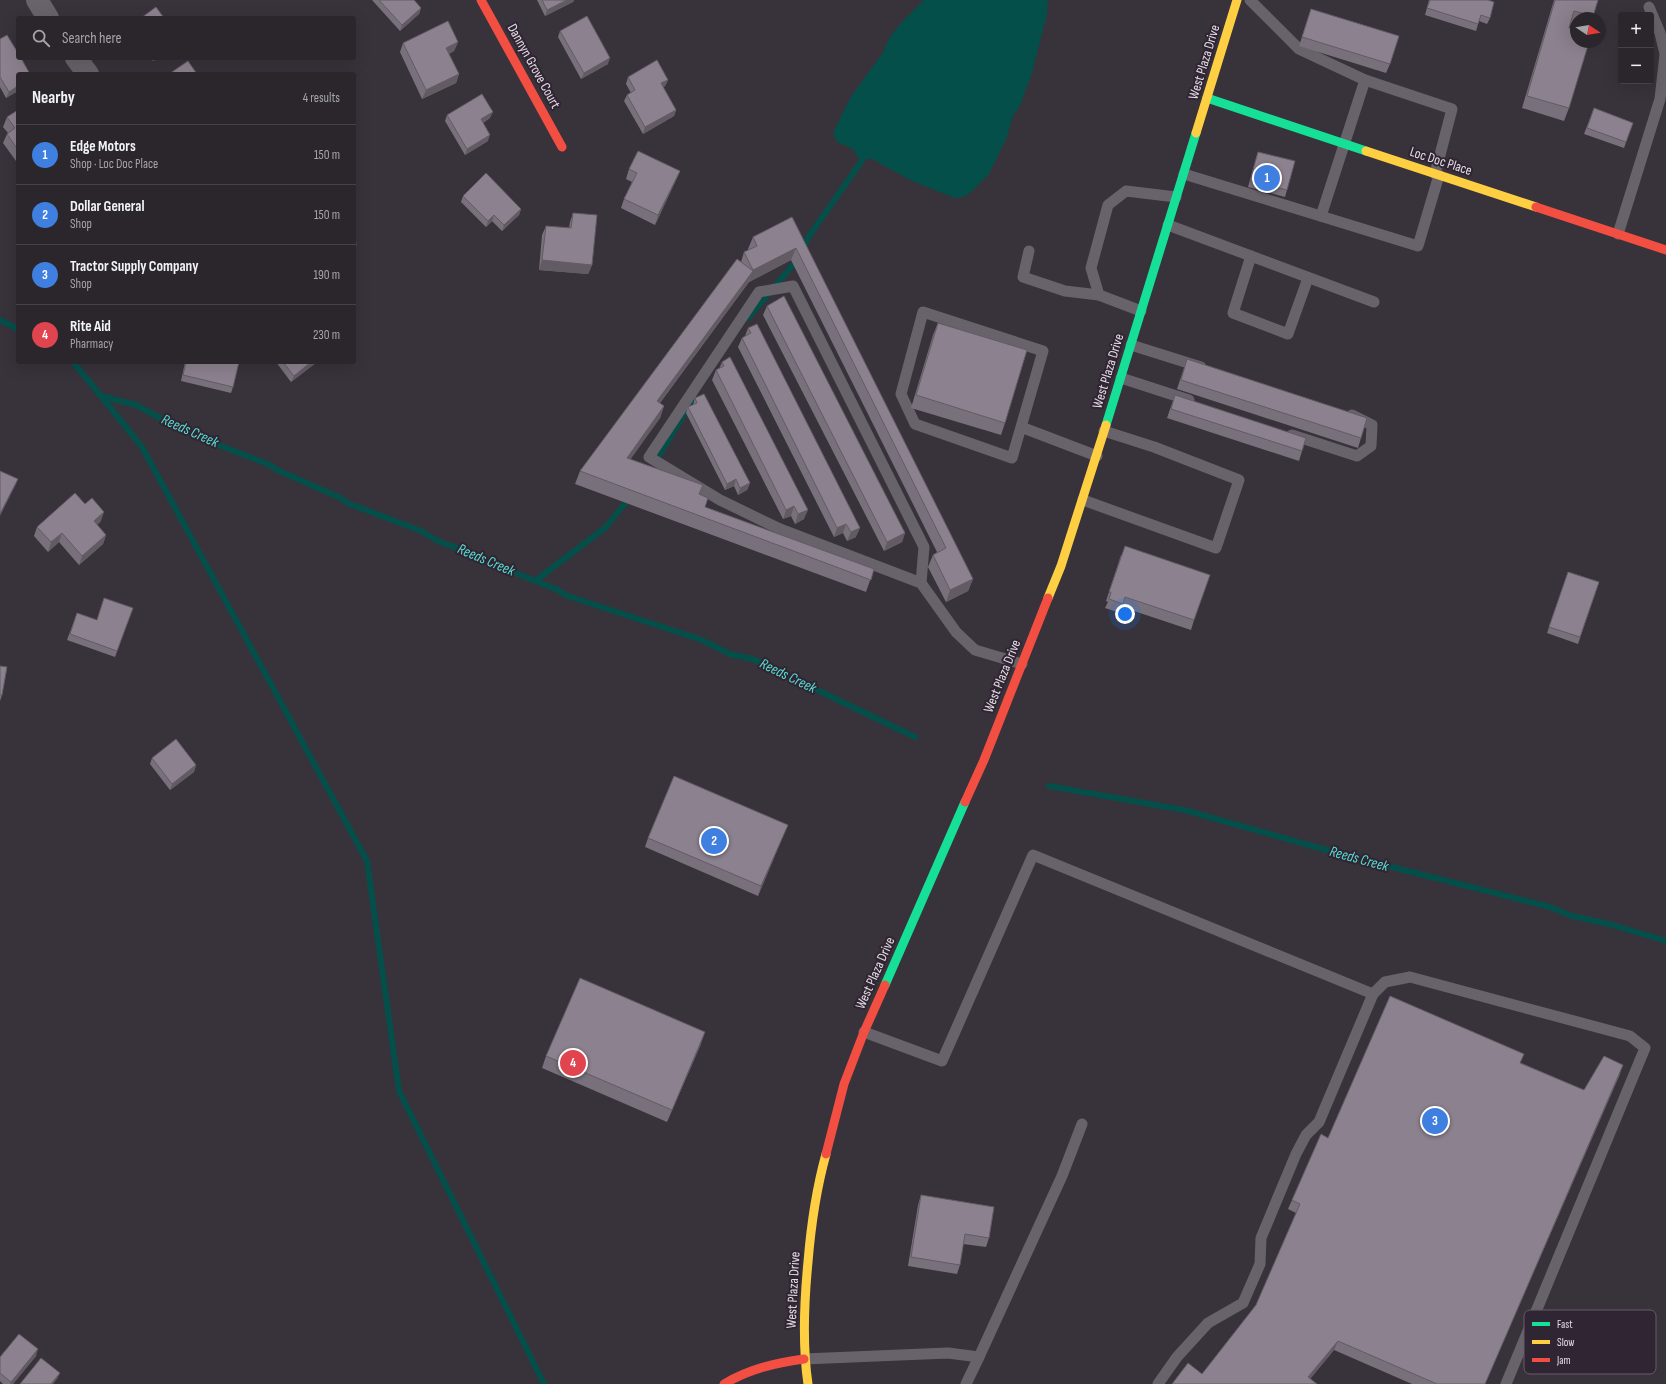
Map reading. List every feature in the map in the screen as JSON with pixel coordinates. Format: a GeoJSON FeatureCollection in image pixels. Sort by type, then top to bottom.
{"type":"FeatureCollection","features":[{"type":"Feature","properties":{"kind":"main road","name":"Dannyn Grove Court"},"geometry":{"type":"LineString","coordinates":[[481,0],[562,147]]}},
{"type":"Feature","properties":{"kind":"main road","name":"West Plaza Drive"},"geometry":{"type":"LineString","coordinates":[[808,1384],[804,1359],[805,1292],[810,1242],[818,1182],[844,1084],[864,1032],[984,760],[1061,566],[1097,456],[1237,0]]}},
{"type":"Feature","properties":{"kind":"main road","name":"Loc Doc Place"},"geometry":{"type":"LineString","coordinates":[[1207,98],[1666,250]]}},
{"type":"Feature","properties":{"kind":"main road"},"geometry":{"type":"LineString","coordinates":[[724,1384],[749,1370],[762,1366],[804,1359]]}},
{"type":"Feature","properties":{"kind":"street"},"geometry":{"type":"LineString","coordinates":[[37,0],[47,16]]}},
{"type":"Feature","properties":{"kind":"street"},"geometry":{"type":"LineString","coordinates":[[78,60],[86,72]]}},
{"type":"Feature","properties":{"kind":"lane"},"geometry":{"type":"LineString","coordinates":[[1184,174],[1418,246],[1452,109],[1365,80],[1299,49],[1250,0]]}},
{"type":"Feature","properties":{"kind":"lane"},"geometry":{"type":"LineString","coordinates":[[1618,234],[1660,99],[1665,54],[1660,33],[1649,6]]}},
{"type":"Feature","properties":{"kind":"lane"},"geometry":{"type":"LineString","coordinates":[[1321,216],[1365,80]]}},
{"type":"Feature","properties":{"kind":"lane"},"geometry":{"type":"LineString","coordinates":[[1099,295],[1091,268],[1108,205],[1126,191],[1176,197]]}},
{"type":"Feature","properties":{"kind":"lane"},"geometry":{"type":"LineString","coordinates":[[1168,225],[1374,302]]}},
{"type":"Feature","properties":{"kind":"lane"},"geometry":{"type":"LineString","coordinates":[[1029,251],[1023,277],[1065,291],[1099,295],[1141,311]]}},
{"type":"Feature","properties":{"kind":"lane"},"geometry":{"type":"LineString","coordinates":[[1251,256],[1233,313],[1288,334],[1308,278]]}},
{"type":"Feature","properties":{"kind":"lane"},"geometry":{"type":"LineString","coordinates":[[922,583],[924,547],[793,286],[758,292],[649,457],[720,500],[780,529],[922,583],[956,632],[975,650],[1022,664]]}},
{"type":"Feature","properties":{"kind":"lane"},"geometry":{"type":"LineString","coordinates":[[923,312],[1043,351],[1021,427],[1012,458],[915,424],[901,394],[923,312]]}},
{"type":"Feature","properties":{"kind":"lane"},"geometry":{"type":"LineString","coordinates":[[1131,344],[1215,371]]}},
{"type":"Feature","properties":{"kind":"lane"},"geometry":{"type":"LineString","coordinates":[[1121,378],[1202,405]]}},
{"type":"Feature","properties":{"kind":"lane"},"geometry":{"type":"LineString","coordinates":[[1284,432],[1358,456],[1371,446],[1372,425],[1344,413]]}},
{"type":"Feature","properties":{"kind":"lane"},"geometry":{"type":"LineString","coordinates":[[1021,427],[1097,456]]}},
{"type":"Feature","properties":{"kind":"lane"},"geometry":{"type":"LineString","coordinates":[[1083,500],[1216,548],[1239,480],[1154,447],[1104,431]]}},
{"type":"Feature","properties":{"kind":"lane"},"geometry":{"type":"LineString","coordinates":[[864,1032],[942,1061],[1033,855],[1373,994]]}},
{"type":"Feature","properties":{"kind":"lane"},"geometry":{"type":"LineString","coordinates":[[1158,1384],[1177,1357],[1208,1323],[1243,1303],[1260,1264],[1260,1238],[1296,1154],[1306,1135],[1318,1122],[1373,994],[1385,982],[1410,977],[1630,1036],[1645,1048],[1537,1310]]}},
{"type":"Feature","properties":{"kind":"lane"},"geometry":{"type":"LineString","coordinates":[[966,1384],[1062,1176],[1082,1124]]}},
{"type":"Feature","properties":{"kind":"lane"},"geometry":{"type":"LineString","coordinates":[[1506,1384],[1524,1340]]}},
{"type":"Feature","properties":{"kind":"lane"},"geometry":{"type":"LineString","coordinates":[[804,1359],[948,1353],[979,1357]]}},
{"type":"Feature","properties":{"kind":"shaded area"},"geometry":{"type":"Polygon","coordinates":[[[924,0],[1048,0],[1047,14],[1032,73],[1019,108],[1013,115],[1007,137],[989,174],[970,193],[963,197],[955,198],[912,181],[870,158],[861,162],[853,149],[837,142],[833,133],[850,98],[884,51],[890,37],[924,0]]]}},
{"type":"Feature","properties":{"kind":"building"},"geometry":{"type":"Polygon","coordinates":[[[379,0],[414,0],[421,8],[402,25],[379,0]]]}},
{"type":"Feature","properties":{"kind":"building"},"geometry":{"type":"Polygon","coordinates":[[[542,0],[567,0],[547,10],[542,0]]]}},
{"type":"Feature","properties":{"kind":"building"},"geometry":{"type":"Polygon","coordinates":[[[1430,0],[1488,0],[1494,2],[1490,18],[1481,15],[1478,24],[1427,8],[1430,0]]]}},
{"type":"Feature","properties":{"kind":"building"},"geometry":{"type":"Polygon","coordinates":[[[1555,0],[1598,0],[1594,12],[1570,12],[1570,48],[1587,48],[1569,108],[1527,96],[1555,0]]]}},
{"type":"Feature","properties":{"kind":"building"},"geometry":{"type":"Polygon","coordinates":[[[156,7],[163,16],[144,16],[156,7]]]}},
{"type":"Feature","properties":{"kind":"building"},"geometry":{"type":"Polygon","coordinates":[[[1311,9],[1399,36],[1390,64],[1302,37],[1311,9]]]}},
{"type":"Feature","properties":{"kind":"building"},"geometry":{"type":"Polygon","coordinates":[[[587,16],[610,58],[584,73],[560,31],[587,16]]]}},
{"type":"Feature","properties":{"kind":"building"},"geometry":{"type":"Polygon","coordinates":[[[448,21],[458,42],[446,48],[459,74],[426,90],[403,43],[448,21]]]}},
{"type":"Feature","properties":{"kind":"building"},"geometry":{"type":"Polygon","coordinates":[[[7,35],[16,50],[16,60],[22,60],[29,72],[16,72],[16,87],[9,92],[0,77],[0,39],[7,35]]]}},
{"type":"Feature","properties":{"kind":"building"},"geometry":{"type":"Polygon","coordinates":[[[657,60],[668,80],[661,83],[676,110],[645,127],[627,95],[635,90],[628,77],[657,60]]]}},
{"type":"Feature","properties":{"kind":"building"},"geometry":{"type":"Polygon","coordinates":[[[188,61],[196,72],[172,72],[188,61]]]}},
{"type":"Feature","properties":{"kind":"building"},"geometry":{"type":"Polygon","coordinates":[[[482,94],[493,112],[481,119],[490,135],[467,149],[447,115],[482,94]]]}},
{"type":"Feature","properties":{"kind":"building"},"geometry":{"type":"Polygon","coordinates":[[[1594,108],[1633,123],[1626,142],[1587,128],[1594,108]]]}},
{"type":"Feature","properties":{"kind":"building"},"geometry":{"type":"Polygon","coordinates":[[[16,111],[16,147],[7,134],[15,128],[7,117],[16,111]]]}},
{"type":"Feature","properties":{"kind":"building"},"geometry":{"type":"Polygon","coordinates":[[[638,151],[680,171],[658,215],[624,199],[637,173],[629,169],[638,151]]]}},
{"type":"Feature","properties":{"kind":"building"},"geometry":{"type":"Polygon","coordinates":[[[1258,152],[1295,161],[1287,190],[1250,181],[1258,152]]]}},
{"type":"Feature","properties":{"kind":"building"},"geometry":{"type":"Polygon","coordinates":[[[486,173],[521,209],[504,225],[494,215],[488,221],[463,196],[486,173]]]}},
{"type":"Feature","properties":{"kind":"building"},"geometry":{"type":"Polygon","coordinates":[[[573,213],[597,215],[592,265],[542,260],[546,226],[571,228],[573,213]]]}},
{"type":"Feature","properties":{"kind":"building"},"geometry":{"type":"Polygon","coordinates":[[[792,217],[973,579],[950,590],[933,555],[946,548],[796,248],[753,270],[744,252],[757,246],[753,237],[792,217]]]}},
{"type":"Feature","properties":{"kind":"building"},"geometry":{"type":"Polygon","coordinates":[[[737,259],[753,271],[657,401],[664,406],[627,458],[703,485],[699,494],[708,498],[705,507],[874,569],[871,580],[580,471],[737,259]]]}},
{"type":"Feature","properties":{"kind":"building"},"geometry":{"type":"Polygon","coordinates":[[[784,296],[905,533],[887,542],[767,306],[784,296]]]}},
{"type":"Feature","properties":{"kind":"building"},"geometry":{"type":"Polygon","coordinates":[[[938,323],[1027,350],[1005,423],[916,395],[938,323]]]}},
{"type":"Feature","properties":{"kind":"building"},"geometry":{"type":"Polygon","coordinates":[[[757,324],[860,528],[851,532],[846,524],[837,528],[742,338],[751,333],[748,328],[757,324]]]}},
{"type":"Feature","properties":{"kind":"building"},"geometry":{"type":"Polygon","coordinates":[[[730,357],[808,510],[798,514],[794,506],[786,510],[716,370],[724,366],[722,362],[730,357]]]}},
{"type":"Feature","properties":{"kind":"building"},"geometry":{"type":"Polygon","coordinates":[[[1187,359],[1367,418],[1361,438],[1181,380],[1187,359]]]}},
{"type":"Feature","properties":{"kind":"building"},"geometry":{"type":"Polygon","coordinates":[[[186,364],[239,364],[233,387],[183,375],[186,364]]]}},
{"type":"Feature","properties":{"kind":"building"},"geometry":{"type":"Polygon","coordinates":[[[285,364],[309,364],[294,376],[285,364]]]}},
{"type":"Feature","properties":{"kind":"building"},"geometry":{"type":"Polygon","coordinates":[[[704,394],[750,483],[740,488],[736,479],[727,484],[688,407],[697,403],[695,398],[704,394]]]}},
{"type":"Feature","properties":{"kind":"building"},"geometry":{"type":"Polygon","coordinates":[[[1175,395],[1306,438],[1302,451],[1171,409],[1175,395]]]}},
{"type":"Feature","properties":{"kind":"building"},"geometry":{"type":"Polygon","coordinates":[[[0,471],[18,479],[0,514],[0,471]]]}},
{"type":"Feature","properties":{"kind":"building"},"geometry":{"type":"Polygon","coordinates":[[[75,493],[85,504],[92,498],[104,512],[94,521],[106,535],[82,556],[62,533],[51,542],[37,527],[75,493]]]}},
{"type":"Feature","properties":{"kind":"building"},"geometry":{"type":"Polygon","coordinates":[[[1125,546],[1210,575],[1194,620],[1125,597],[1123,604],[1109,599],[1111,592],[1109,592],[1125,546]]]}},
{"type":"Feature","properties":{"kind":"building"},"geometry":{"type":"Polygon","coordinates":[[[1568,572],[1599,582],[1580,637],[1549,627],[1568,572]]]}},
{"type":"Feature","properties":{"kind":"building"},"geometry":{"type":"Polygon","coordinates":[[[104,598],[133,608],[117,651],[70,634],[77,613],[97,620],[104,598]]]}},
{"type":"Feature","properties":{"kind":"building"},"geometry":{"type":"Polygon","coordinates":[[[0,666],[7,667],[2,695],[0,695],[0,666]]]}},
{"type":"Feature","properties":{"kind":"building"},"geometry":{"type":"Polygon","coordinates":[[[176,739],[196,765],[172,784],[152,758],[176,739]]]}},
{"type":"Feature","properties":{"kind":"building"},"geometry":{"type":"Polygon","coordinates":[[[674,776],[788,825],[761,886],[648,838],[674,776]]]}},
{"type":"Feature","properties":{"kind":"building"},"geometry":{"type":"Polygon","coordinates":[[[580,978],[705,1032],[672,1110],[546,1056],[580,978]]]}},
{"type":"Feature","properties":{"kind":"building"},"geometry":{"type":"Polygon","coordinates":[[[1390,996],[1524,1054],[1520,1063],[1584,1090],[1604,1056],[1623,1065],[1485,1384],[1437,1384],[1338,1341],[1308,1377],[1317,1384],[1172,1384],[1188,1363],[1202,1374],[1256,1305],[1300,1204],[1292,1200],[1321,1134],[1328,1138],[1390,996]]]}},
{"type":"Feature","properties":{"kind":"building"},"geometry":{"type":"Polygon","coordinates":[[[921,1195],[994,1207],[989,1238],[965,1234],[960,1265],[911,1257],[921,1195]]]}},
{"type":"Feature","properties":{"kind":"building"},"geometry":{"type":"Polygon","coordinates":[[[19,1334],[38,1349],[11,1382],[0,1373],[0,1357],[19,1334]]]}},
{"type":"Feature","properties":{"kind":"building"},"geometry":{"type":"Polygon","coordinates":[[[41,1358],[60,1373],[51,1384],[20,1384],[41,1358]]]}},
{"type":"Feature","properties":{"kind":"waterway"},"geometry":{"type":"LineString","coordinates":[[802,251],[809,236],[861,162],[864,155]]}},
{"type":"Feature","properties":{"kind":"waterway"},"geometry":{"type":"LineString","coordinates":[[748,318],[798,259]]}},
{"type":"Feature","properties":{"kind":"waterway","name":"Reeds Creek"},"geometry":{"type":"LineString","coordinates":[[0,320],[16,328]]}},
{"type":"Feature","properties":{"kind":"waterway","name":"Reeds Creek"},"geometry":{"type":"LineString","coordinates":[[75,364],[101,396],[136,405],[171,424],[200,435],[206,440],[270,465],[277,470],[341,498],[347,503],[419,530],[440,542],[469,552],[476,557],[558,590],[565,595],[702,640],[730,654],[753,659],[915,737]]}},
{"type":"Feature","properties":{"kind":"waterway"},"geometry":{"type":"LineString","coordinates":[[101,396],[142,447],[367,861],[399,1091],[544,1384]]}},
{"type":"Feature","properties":{"kind":"waterway"},"geometry":{"type":"LineString","coordinates":[[655,462],[694,398]]}},
{"type":"Feature","properties":{"kind":"waterway"},"geometry":{"type":"LineString","coordinates":[[535,581],[606,527],[630,497]]}},
{"type":"Feature","properties":{"kind":"waterway","name":"Reeds Creek"},"geometry":{"type":"LineString","coordinates":[[1049,786],[1184,810],[1352,857],[1550,907],[1572,916],[1609,924],[1666,941]]}},
{"type":"Feature","properties":{"kind":"traffic: fast"},"geometry":{"type":"LineString","coordinates":[[1207,98],[1366,151]]}},
{"type":"Feature","properties":{"kind":"traffic: fast"},"geometry":{"type":"LineString","coordinates":[[1106,425],[1196,133]]}},
{"type":"Feature","properties":{"kind":"traffic: fast"},"geometry":{"type":"LineString","coordinates":[[885,985],[965,802]]}},
{"type":"Feature","properties":{"kind":"traffic: slow"},"geometry":{"type":"LineString","coordinates":[[1196,133],[1237,0]]}},
{"type":"Feature","properties":{"kind":"traffic: slow"},"geometry":{"type":"LineString","coordinates":[[1366,151],[1536,207]]}},
{"type":"Feature","properties":{"kind":"traffic: slow"},"geometry":{"type":"LineString","coordinates":[[1048,598],[1061,566],[1106,425]]}},
{"type":"Feature","properties":{"kind":"traffic: slow"},"geometry":{"type":"LineString","coordinates":[[808,1384],[804,1339],[807,1277],[814,1208],[826,1154]]}},
{"type":"Feature","properties":{"kind":"traffic: jam"},"geometry":{"type":"LineString","coordinates":[[481,0],[562,147]]}},
{"type":"Feature","properties":{"kind":"traffic: jam"},"geometry":{"type":"LineString","coordinates":[[1536,207],[1666,250]]}},
{"type":"Feature","properties":{"kind":"traffic: jam"},"geometry":{"type":"LineString","coordinates":[[965,802],[984,760],[1048,598]]}},
{"type":"Feature","properties":{"kind":"traffic: jam"},"geometry":{"type":"LineString","coordinates":[[826,1154],[844,1084],[864,1032],[885,985]]}},
{"type":"Feature","properties":{"kind":"traffic: jam"},"geometry":{"type":"LineString","coordinates":[[724,1384],[743,1374],[762,1367],[804,1359]]}},
{"type":"Feature","properties":{"kind":"place","name":"Edge Motors"},"geometry":{"type":"Point","coordinates":[1267,178]}},
{"type":"Feature","properties":{"kind":"place","name":"Dollar General"},"geometry":{"type":"Point","coordinates":[714,841]}},
{"type":"Feature","properties":{"kind":"place","name":"Rite Aid"},"geometry":{"type":"Point","coordinates":[573,1063]}},
{"type":"Feature","properties":{"kind":"place","name":"Tractor Supply Company"},"geometry":{"type":"Point","coordinates":[1435,1121]}}]}
